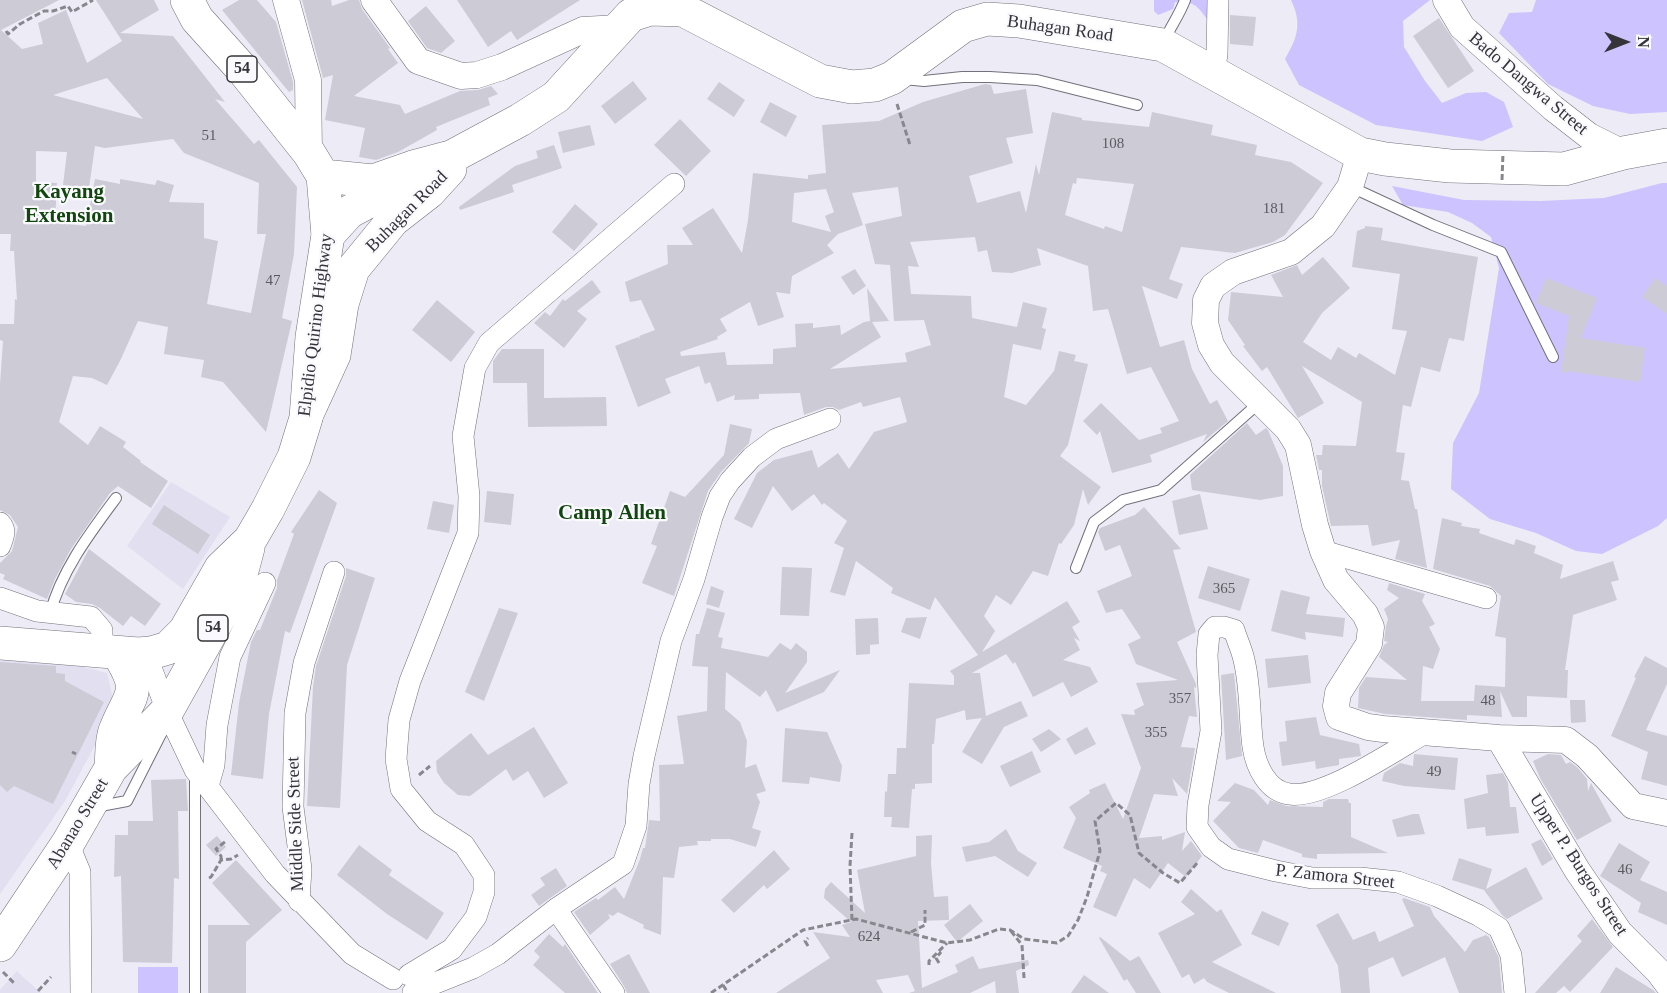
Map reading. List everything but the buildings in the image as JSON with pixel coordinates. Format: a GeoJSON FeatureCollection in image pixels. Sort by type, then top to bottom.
{"type":"FeatureCollection","features":[{"type":"Feature","properties":{"kind":"main road","name":"54"},"geometry":{"type":"LineString","coordinates":[[187,0],[197,19],[243,70],[316,165]]}},
{"type":"Feature","properties":{"kind":"main road","name":"Buhagan Road"},"geometry":{"type":"LineString","coordinates":[[328,235],[349,212],[520,120],[556,98],[631,15],[650,9],[683,10],[820,81],[852,87],[875,85],[893,88],[963,26],[987,19],[1019,21],[1163,45],[1360,154],[1385,159],[1450,166],[1564,169],[1623,153],[1667,145]]}},
{"type":"Feature","properties":{"kind":"main road"},"geometry":{"type":"LineString","coordinates":[[316,165],[374,181],[459,152]]}},
{"type":"Feature","properties":{"kind":"main road","name":"Buhagan Road"},"geometry":{"type":"LineString","coordinates":[[306,418],[334,355],[342,304],[353,268],[393,220],[429,192],[459,152]]}},
{"type":"Feature","properties":{"kind":"main road","name":"Elpidio Quirino Highway"},"geometry":{"type":"LineString","coordinates":[[167,711],[239,582],[250,540],[294,457],[306,418],[312,337],[328,235],[316,165]]}},
{"type":"Feature","properties":{"kind":"main road","name":"Elpidio Quirino Highway"},"geometry":{"type":"LineString","coordinates":[[0,644],[151,653],[168,648],[185,631],[221,568],[250,540]]}},
{"type":"Feature","properties":{"kind":"main road"},"geometry":{"type":"LineString","coordinates":[[111,768],[115,731],[131,699],[133,684],[119,652]]}},
{"type":"Feature","properties":{"kind":"main road","name":"Abanao Street"},"geometry":{"type":"LineString","coordinates":[[2,959],[111,768],[167,711]]}},
{"type":"Feature","properties":{"kind":"street"},"geometry":{"type":"LineString","coordinates":[[286,0],[308,80],[316,165]]}},
{"type":"Feature","properties":{"kind":"street"},"geometry":{"type":"LineString","coordinates":[[374,0],[418,61],[462,76],[477,75],[502,67],[582,30],[619,28]]}},
{"type":"Feature","properties":{"kind":"street"},"geometry":{"type":"LineString","coordinates":[[1214,74],[1218,54],[1218,0]]}},
{"type":"Feature","properties":{"kind":"street","name":"Bado Dangwa Street"},"geometry":{"type":"LineString","coordinates":[[1446,0],[1462,27],[1553,108],[1589,136],[1623,153]]}},
{"type":"Feature","properties":{"kind":"street"},"geometry":{"type":"LineString","coordinates":[[1360,154],[1350,187],[1323,226],[1291,252],[1233,272],[1213,286],[1206,300],[1205,322],[1211,345],[1222,363],[1288,429],[1298,445],[1315,525],[1323,551],[1336,580],[1365,614],[1371,627],[1369,644],[1338,693],[1336,706],[1339,717],[1368,727],[1425,733],[1566,740],[1587,756],[1633,806],[1667,813]]}},
{"type":"Feature","properties":{"kind":"street"},"geometry":{"type":"LineString","coordinates":[[404,986],[452,949],[476,917],[484,892],[484,875],[464,845],[427,821],[401,789],[396,759],[399,720],[410,681],[468,533],[469,496],[463,436],[474,368],[489,343],[674,184]]}},
{"type":"Feature","properties":{"kind":"street"},"geometry":{"type":"LineString","coordinates":[[0,598],[50,614],[91,617],[119,652],[153,673],[167,711],[201,778],[274,874],[352,954],[404,986],[473,968],[498,954],[556,909],[623,864],[636,826],[644,756],[670,641],[694,579],[720,496],[730,480],[752,457],[776,439],[830,419]]}},
{"type":"Feature","properties":{"kind":"street"},"geometry":{"type":"LineString","coordinates":[[0,523],[4,528],[0,546]]}},
{"type":"Feature","properties":{"kind":"street"},"geometry":{"type":"LineString","coordinates":[[1323,551],[1486,598]]}},
{"type":"Feature","properties":{"kind":"street","name":"Middle Side Street"},"geometry":{"type":"LineString","coordinates":[[299,901],[302,868],[293,807],[295,713],[304,663],[334,572]]}},
{"type":"Feature","properties":{"kind":"street"},"geometry":{"type":"LineString","coordinates":[[201,778],[214,765],[217,726],[230,657],[265,583]]}},
{"type":"Feature","properties":{"kind":"street"},"geometry":{"type":"LineString","coordinates":[[1210,847],[1197,827],[1198,806],[1211,731],[1209,634],[1215,627],[1233,630],[1237,639],[1245,661],[1253,749],[1259,771],[1274,787],[1289,794],[1320,789],[1344,779],[1425,733]]}},
{"type":"Feature","properties":{"kind":"street","name":"Upper P. Burgos Street"},"geometry":{"type":"LineString","coordinates":[[1498,738],[1577,870],[1620,933],[1658,971],[1667,984]]}},
{"type":"Feature","properties":{"kind":"street"},"geometry":{"type":"LineString","coordinates":[[68,843],[80,872],[81,993]]}},
{"type":"Feature","properties":{"kind":"street","name":"P. Zamora Street"},"geometry":{"type":"LineString","coordinates":[[1210,847],[1228,859],[1276,872],[1312,878],[1360,878],[1398,882],[1437,896],[1478,915],[1498,928],[1511,955],[1515,993]]}},
{"type":"Feature","properties":{"kind":"street"},"geometry":{"type":"LineString","coordinates":[[556,909],[614,993]]}},
{"type":"Feature","properties":{"kind":"lane"},"geometry":{"type":"LineString","coordinates":[[1163,45],[1185,0]]}},
{"type":"Feature","properties":{"kind":"lane"},"geometry":{"type":"LineString","coordinates":[[893,88],[924,81],[962,77],[1037,80],[1137,105]]}},
{"type":"Feature","properties":{"kind":"lane"},"geometry":{"type":"LineString","coordinates":[[1350,187],[1433,225],[1501,252],[1553,357]]}},
{"type":"Feature","properties":{"kind":"lane"},"geometry":{"type":"LineString","coordinates":[[1076,568],[1094,522],[1123,500],[1161,490],[1260,402]]}},
{"type":"Feature","properties":{"kind":"lane"},"geometry":{"type":"LineString","coordinates":[[50,614],[54,596],[82,544],[116,498]]}},
{"type":"Feature","properties":{"kind":"lane"},"geometry":{"type":"LineString","coordinates":[[89,808],[127,801],[160,737],[167,711]]}},
{"type":"Feature","properties":{"kind":"lane"},"geometry":{"type":"LineString","coordinates":[[195,993],[201,778]]}},
{"type":"Feature","properties":{"kind":"path"},"geometry":{"type":"LineString","coordinates":[[6,32],[8,34],[20,24],[44,11],[53,11],[68,6],[72,12],[93,0]]}},
{"type":"Feature","properties":{"kind":"path"},"geometry":{"type":"LineString","coordinates":[[893,88],[909,145]]}},
{"type":"Feature","properties":{"kind":"path"},"geometry":{"type":"LineString","coordinates":[[1502,180],[1503,153]]}},
{"type":"Feature","properties":{"kind":"path"},"geometry":{"type":"LineString","coordinates":[[711,993],[803,932],[852,920],[864,920],[947,943],[970,940],[999,929],[1010,930],[1024,939],[1057,943],[1068,936],[1084,904],[1100,851],[1095,821],[1116,803],[1130,815],[1139,853],[1163,873],[1180,883],[1210,847]]}},
{"type":"Feature","properties":{"kind":"path"},"geometry":{"type":"LineString","coordinates":[[852,833],[850,866],[852,920]]}},
{"type":"Feature","properties":{"kind":"path"},"geometry":{"type":"LineString","coordinates":[[234,834],[216,849],[221,860],[231,859],[245,850]]}},
{"type":"Feature","properties":{"kind":"path"},"geometry":{"type":"LineString","coordinates":[[909,933],[925,925],[925,910]]}},
{"type":"Feature","properties":{"kind":"path"},"geometry":{"type":"LineString","coordinates":[[1010,930],[1022,945],[1024,978]]}},
{"type":"Feature","properties":{"kind":"path"},"geometry":{"type":"LineString","coordinates":[[808,938],[805,941],[808,946]]}},
{"type":"Feature","properties":{"kind":"path"},"geometry":{"type":"LineString","coordinates":[[939,963],[936,958],[947,943]]}},
{"type":"Feature","properties":{"kind":"path"},"geometry":{"type":"LineString","coordinates":[[929,966],[929,961],[947,943]]}},
{"type":"Feature","properties":{"kind":"path"},"geometry":{"type":"LineString","coordinates":[[2,959],[15,984]]}},
{"type":"Feature","properties":{"kind":"path"},"geometry":{"type":"LineString","coordinates":[[38,991],[51,977]]}},
{"type":"Feature","properties":{"kind":"path"},"geometry":{"type":"LineString","coordinates":[[723,985],[728,993]]}},
{"type":"Feature","properties":{"kind":"shaded area"},"geometry":{"type":"Polygon","coordinates":[[[1154,0],[1214,0],[1207,19],[1191,3],[1181,2],[1175,2],[1173,9],[1158,15],[1154,11],[1154,0]]]}},
{"type":"Feature","properties":{"kind":"shaded area"},"geometry":{"type":"Polygon","coordinates":[[[1291,0],[1430,0],[1403,21],[1404,47],[1425,81],[1442,103],[1466,93],[1486,92],[1504,102],[1513,127],[1482,141],[1376,125],[1299,85],[1285,59],[1297,30],[1297,16],[1291,0]]]}},
{"type":"Feature","properties":{"kind":"shaded area"},"geometry":{"type":"Polygon","coordinates":[[[1536,0],[1667,0],[1667,112],[1630,114],[1593,106],[1548,84],[1499,33],[1509,13],[1532,12],[1536,0]]]}},
{"type":"Feature","properties":{"kind":"shaded area"},"geometry":{"type":"Polygon","coordinates":[[[1667,183],[1667,518],[1658,526],[1602,554],[1576,551],[1536,533],[1490,519],[1451,489],[1453,443],[1479,393],[1499,268],[1491,237],[1472,223],[1448,212],[1403,205],[1392,186],[1464,200],[1540,201],[1604,198],[1667,183]]]}},
{"type":"Feature","properties":{"kind":"shaded area"},"geometry":{"type":"Polygon","coordinates":[[[171,482],[230,517],[183,589],[127,546],[171,482]]]}},
{"type":"Feature","properties":{"kind":"shaded area"},"geometry":{"type":"Polygon","coordinates":[[[0,660],[79,666],[107,673],[115,708],[65,801],[0,894],[0,660]]]}},
{"type":"Feature","properties":{"kind":"shaded area"},"geometry":{"type":"Polygon","coordinates":[[[138,967],[178,967],[178,993],[138,993],[138,967]]]}},
{"type":"Feature","properties":{"kind":"shaded area"},"geometry":{"type":"Polygon","coordinates":[[[17,971],[41,993],[0,993],[0,990],[17,971]]]}},
{"type":"Feature","properties":{"kind":"district","name":"Kayang Extension"},"geometry":{"type":"Point","coordinates":[69,205]}},
{"type":"Feature","properties":{"kind":"district","name":"Camp Allen"},"geometry":{"type":"Point","coordinates":[612,514]}}]}
